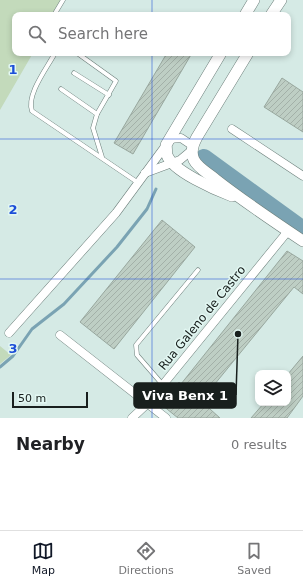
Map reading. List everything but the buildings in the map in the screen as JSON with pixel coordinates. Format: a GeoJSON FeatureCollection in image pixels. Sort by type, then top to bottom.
{"type":"FeatureCollection","features":[{"type":"Feature","properties":{"kind":"main road"},"geometry":{"type":"LineString","coordinates":[[247,12],[254,0]]}},
{"type":"Feature","properties":{"kind":"main road"},"geometry":{"type":"LineString","coordinates":[[273,12],[280,0]]}},
{"type":"Feature","properties":{"kind":"main road"},"geometry":{"type":"LineString","coordinates":[[219,56],[168,142],[167,156],[173,163],[192,178],[212,189],[241,200]]}},
{"type":"Feature","properties":{"kind":"main road"},"geometry":{"type":"LineString","coordinates":[[246,56],[192,148],[195,161],[241,200],[303,241]]}},
{"type":"Feature","properties":{"kind":"street"},"geometry":{"type":"LineString","coordinates":[[232,129],[303,176]]}},
{"type":"Feature","properties":{"kind":"street"},"geometry":{"type":"LineString","coordinates":[[9,334],[116,213],[138,182],[144,174],[168,142],[181,138],[192,148],[183,158],[144,174]]}},
{"type":"Feature","properties":{"kind":"street","name":"Rua Galeno de Castro"},"geometry":{"type":"LineString","coordinates":[[132,418],[148,403],[288,231]]}},
{"type":"Feature","properties":{"kind":"street"},"geometry":{"type":"LineString","coordinates":[[60,335],[166,418]]}},
{"type":"Feature","properties":{"kind":"lane"},"geometry":{"type":"LineString","coordinates":[[56,12],[64,0]]}},
{"type":"Feature","properties":{"kind":"lane"},"geometry":{"type":"LineString","coordinates":[[54,56],[31,96],[30,105],[32,111],[72,140],[102,157],[138,182]]}},
{"type":"Feature","properties":{"kind":"lane"},"geometry":{"type":"LineString","coordinates":[[82,56],[116,79],[116,82],[109,95],[97,114],[93,128],[102,157]]}},
{"type":"Feature","properties":{"kind":"lane"},"geometry":{"type":"LineString","coordinates":[[74,73],[109,95]]}},
{"type":"Feature","properties":{"kind":"lane"},"geometry":{"type":"LineString","coordinates":[[61,89],[97,114]]}},
{"type":"Feature","properties":{"kind":"lane"},"geometry":{"type":"LineString","coordinates":[[163,385],[137,355],[136,345],[198,270]]}},
{"type":"Feature","properties":{"kind":"green space"},"geometry":{"type":"Polygon","coordinates":[[[0,0],[63,0],[57,12],[12,12],[12,56],[31,56],[0,110],[0,0]]]}},
{"type":"Feature","properties":{"kind":"green space"},"geometry":{"type":"Polygon","coordinates":[[[0,346],[11,355],[0,364],[0,346]]]}},
{"type":"Feature","properties":{"kind":"waterway"},"geometry":{"type":"LineString","coordinates":[[204,158],[303,230]]}},
{"type":"Feature","properties":{"kind":"waterway"},"geometry":{"type":"LineString","coordinates":[[0,367],[13,356],[32,329],[64,304],[117,247],[147,209],[156,189]]}},
{"type":"Feature","properties":{"kind":"place","name":"Viva Benx 1"},"geometry":{"type":"Point","coordinates":[238,334]}}]}
